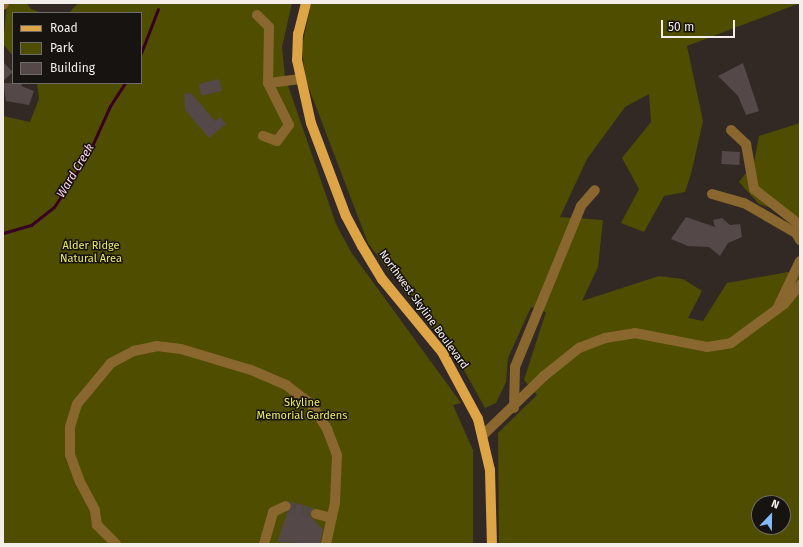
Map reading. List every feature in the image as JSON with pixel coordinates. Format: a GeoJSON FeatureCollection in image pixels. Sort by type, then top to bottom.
{"type":"FeatureCollection","features":[{"type":"Feature","properties":{"kind":"main road","name":"Northwest Skyline Boulevard"},"geometry":{"type":"LineString","coordinates":[[306,3],[298,34],[299,79],[311,123],[346,216],[382,279],[456,375],[483,435],[490,470],[492,544]]}},
{"type":"Feature","properties":{"kind":"street"},"geometry":{"type":"LineString","coordinates":[[257,15],[270,26],[272,38],[268,83],[289,125],[277,141],[263,136]]}},
{"type":"Feature","properties":{"kind":"street"},"geometry":{"type":"LineString","coordinates":[[268,83],[299,79]]}},
{"type":"Feature","properties":{"kind":"street"},"geometry":{"type":"LineString","coordinates":[[731,130],[746,144],[754,189],[800,225]]}},
{"type":"Feature","properties":{"kind":"street"},"geometry":{"type":"LineString","coordinates":[[514,408],[515,367],[581,206],[595,190]]}},
{"type":"Feature","properties":{"kind":"street"},"geometry":{"type":"LineString","coordinates":[[712,194],[744,203],[796,233],[800,240]]}},
{"type":"Feature","properties":{"kind":"street"},"geometry":{"type":"LineString","coordinates":[[777,309],[800,261]]}},
{"type":"Feature","properties":{"kind":"street"},"geometry":{"type":"LineString","coordinates":[[483,435],[514,408],[544,376],[579,348],[605,338],[635,333],[707,347],[731,343],[777,309],[800,285]]}},
{"type":"Feature","properties":{"kind":"street"},"geometry":{"type":"LineString","coordinates":[[116,544],[97,525],[95,510],[80,482],[70,455],[70,427],[77,404],[91,383],[111,363],[134,351],[157,346],[181,349],[251,370],[286,385],[311,404],[327,429],[337,455],[332,518],[326,544]]}},
{"type":"Feature","properties":{"kind":"street"},"geometry":{"type":"LineString","coordinates":[[264,544],[273,512],[286,506]]}},
{"type":"Feature","properties":{"kind":"street"},"geometry":{"type":"LineString","coordinates":[[316,514],[332,518]]}},
{"type":"Feature","properties":{"kind":"green space"},"geometry":{"type":"Polygon","coordinates":[[[7,3],[27,3],[31,9],[39,12],[12,12],[12,55],[3,44],[7,3]]]}},
{"type":"Feature","properties":{"kind":"green space"},"geometry":{"type":"Polygon","coordinates":[[[78,3],[292,3],[282,47],[285,77],[336,224],[351,252],[461,403],[453,405],[473,450],[473,544],[3,544],[3,116],[30,122],[39,99],[37,84],[142,84],[142,12],[70,12],[78,3]]]}},
{"type":"Feature","properties":{"kind":"green space"},"geometry":{"type":"Polygon","coordinates":[[[311,3],[800,3],[687,46],[703,121],[691,174],[685,192],[664,196],[644,232],[621,223],[639,189],[622,158],[651,122],[649,94],[625,107],[587,159],[560,217],[603,220],[598,267],[582,301],[659,276],[683,279],[702,291],[688,318],[703,321],[727,283],[788,272],[798,274],[800,271],[800,544],[499,544],[498,433],[537,395],[524,380],[546,312],[531,307],[508,358],[506,382],[496,403],[485,408],[464,370],[368,243],[305,78],[302,47],[311,3]]]}},
{"type":"Feature","properties":{"kind":"green space"},"geometry":{"type":"Polygon","coordinates":[[[800,123],[800,218],[759,204],[739,182],[754,163],[759,136],[800,123]]]}},
{"type":"Feature","properties":{"kind":"building"},"geometry":{"type":"Polygon","coordinates":[[[3,62],[12,71],[12,73],[3,81],[3,62]]]}},
{"type":"Feature","properties":{"kind":"building"},"geometry":{"type":"Polygon","coordinates":[[[743,63],[759,111],[746,115],[738,96],[718,76],[743,63]]]}},
{"type":"Feature","properties":{"kind":"building"},"geometry":{"type":"Polygon","coordinates":[[[219,79],[222,91],[202,96],[199,84],[219,79]]]}},
{"type":"Feature","properties":{"kind":"building"},"geometry":{"type":"Polygon","coordinates":[[[3,83],[22,84],[21,86],[34,91],[29,105],[6,101],[3,83]]]}},
{"type":"Feature","properties":{"kind":"building"},"geometry":{"type":"Polygon","coordinates":[[[191,93],[215,121],[220,117],[226,124],[209,138],[185,110],[184,94],[191,93]]]}},
{"type":"Feature","properties":{"kind":"building"},"geometry":{"type":"Polygon","coordinates":[[[722,151],[740,152],[739,165],[721,164],[722,151]]]}},
{"type":"Feature","properties":{"kind":"building"},"geometry":{"type":"Polygon","coordinates":[[[686,217],[715,227],[713,220],[722,218],[730,225],[740,224],[742,237],[728,243],[720,256],[709,247],[688,246],[671,239],[686,217]]]}},
{"type":"Feature","properties":{"kind":"building"},"geometry":{"type":"Polygon","coordinates":[[[291,502],[314,508],[310,516],[323,529],[320,544],[277,542],[291,502]]]}},
{"type":"Feature","properties":{"kind":"waterway","name":"Ward Creek"},"geometry":{"type":"LineString","coordinates":[[142,50],[158,9]]}},
{"type":"Feature","properties":{"kind":"waterway","name":"Ward Creek"},"geometry":{"type":"LineString","coordinates":[[3,233],[31,225],[54,207],[87,157],[110,106],[124,84]]}},
{"type":"Feature","properties":{"kind":"tunnel"},"geometry":{"type":"LineString","coordinates":[[286,506],[316,514]]}},
{"type":"Feature","properties":{"kind":"park label","name":"Alder Ridge Natural Area"},"geometry":{"type":"Point","coordinates":[91,253]}},
{"type":"Feature","properties":{"kind":"park label","name":"Skyline Memorial Gardens"},"geometry":{"type":"Point","coordinates":[302,410]}}]}
